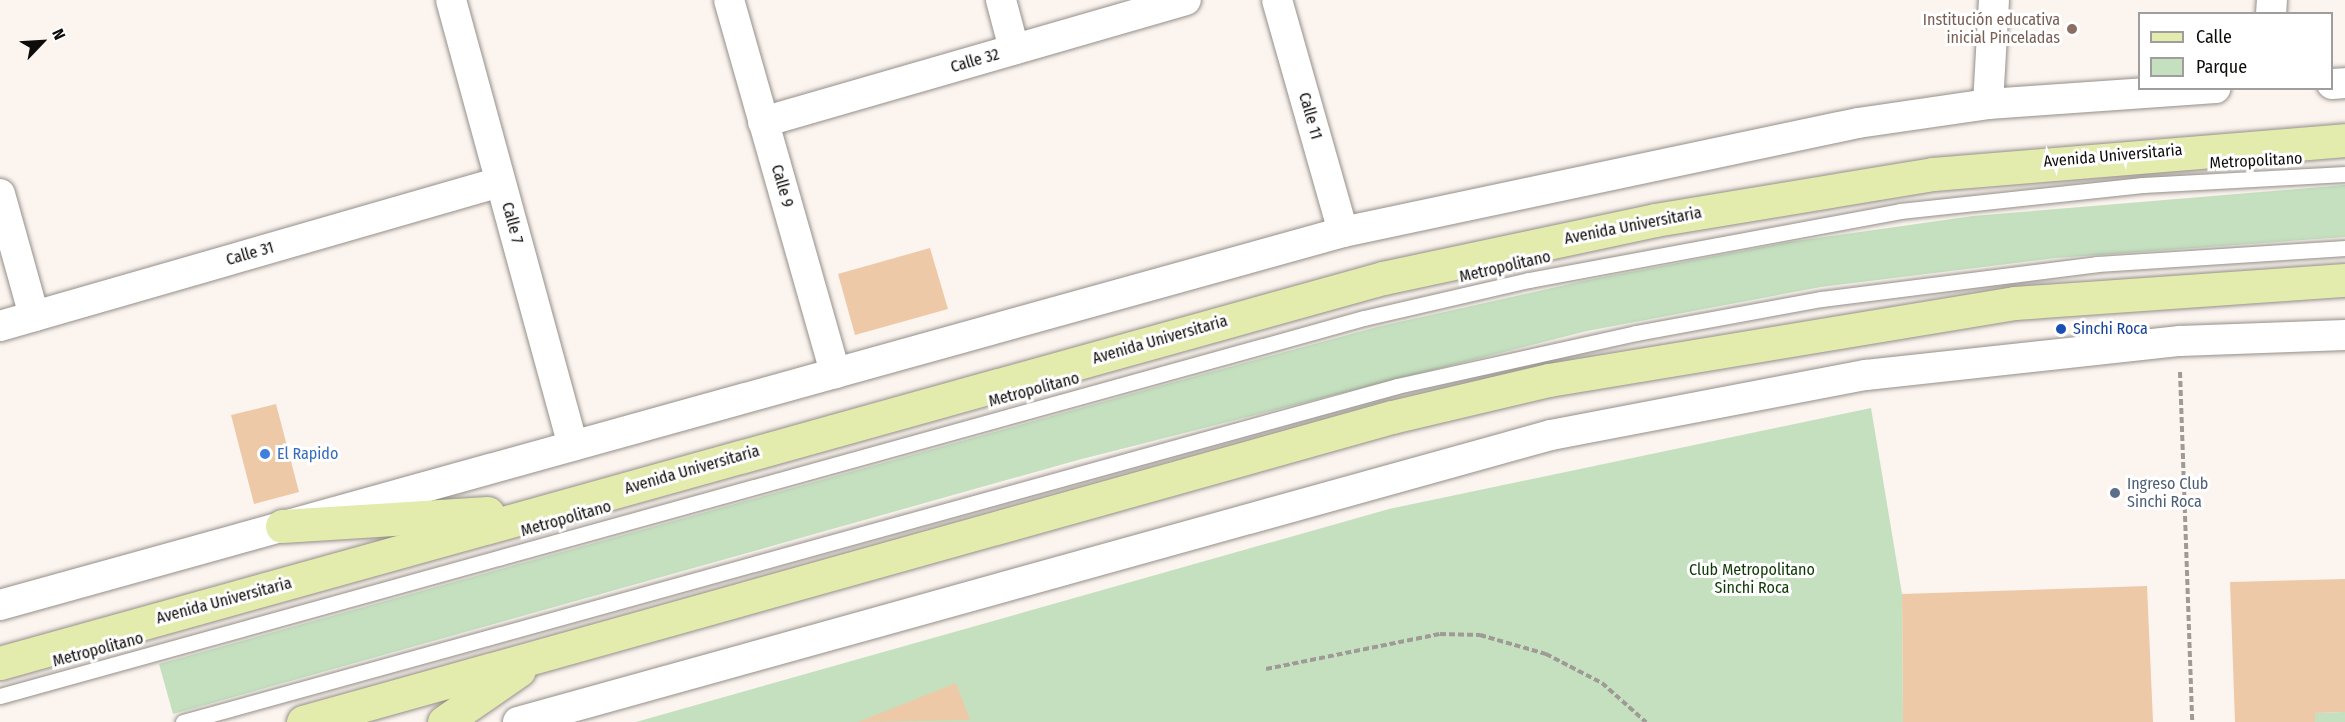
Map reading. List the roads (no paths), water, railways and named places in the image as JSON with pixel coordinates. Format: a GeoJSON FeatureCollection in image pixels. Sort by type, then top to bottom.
{"type":"FeatureCollection","features":[{"type":"Feature","properties":{"kind":"main road","name":"Avenida Universitaria"},"geometry":{"type":"LineString","coordinates":[[0,663],[1383,278],[1655,220],[1933,174],[2345,140]]}},
{"type":"Feature","properties":{"kind":"main road"},"geometry":{"type":"LineString","coordinates":[[303,722],[1392,417],[1549,380],[2015,303],[2345,280]]}},
{"type":"Feature","properties":{"kind":"main road"},"geometry":{"type":"LineString","coordinates":[[282,526],[540,513]]}},
{"type":"Feature","properties":{"kind":"main road"},"geometry":{"type":"LineString","coordinates":[[444,722],[540,655]]}},
{"type":"Feature","properties":{"kind":"street","name":"Calle 7"},"geometry":{"type":"LineString","coordinates":[[450,0],[573,446]]}},
{"type":"Feature","properties":{"kind":"street","name":"Calle 9"},"geometry":{"type":"LineString","coordinates":[[729,0],[835,373]]}},
{"type":"Feature","properties":{"kind":"street"},"geometry":{"type":"LineString","coordinates":[[1001,0],[1014,49]]}},
{"type":"Feature","properties":{"kind":"street","name":"Calle 32"},"geometry":{"type":"LineString","coordinates":[[763,122],[1186,0]]}},
{"type":"Feature","properties":{"kind":"street","name":"Calle 11"},"geometry":{"type":"LineString","coordinates":[[1277,0],[1343,232]]}},
{"type":"Feature","properties":{"kind":"street"},"geometry":{"type":"LineString","coordinates":[[1988,104],[1994,0]]}},
{"type":"Feature","properties":{"kind":"street"},"geometry":{"type":"LineString","coordinates":[[0,605],[1343,232],[1732,147],[1988,104],[2187,90]]}},
{"type":"Feature","properties":{"kind":"street","name":"Calle 31"},"geometry":{"type":"LineString","coordinates":[[0,326],[500,182]]}},
{"type":"Feature","properties":{"kind":"street"},"geometry":{"type":"LineString","coordinates":[[0,194],[34,316]]}},
{"type":"Feature","properties":{"kind":"street"},"geometry":{"type":"LineString","coordinates":[[518,722],[1551,435],[1866,375],[2180,341],[2345,335]]}},
{"type":"Feature","properties":{"kind":"lane","name":"Metropolitano"},"geometry":{"type":"LineString","coordinates":[[0,696],[1364,318],[1528,280],[1900,211],[2143,185],[2345,174]]}},
{"type":"Feature","properties":{"kind":"lane"},"geometry":{"type":"LineString","coordinates":[[183,722],[1398,386],[1613,338],[1821,299],[2086,266],[2345,248]]}},
{"type":"Feature","properties":{"kind":"place","name":"Institución educativa inicial Pinceladas"},"geometry":{"type":"Point","coordinates":[2072,29]}},
{"type":"Feature","properties":{"kind":"place","name":"Sinchi Roca"},"geometry":{"type":"Point","coordinates":[2061,329]}},
{"type":"Feature","properties":{"kind":"place","name":"El Rapido"},"geometry":{"type":"Point","coordinates":[265,454]}},
{"type":"Feature","properties":{"kind":"place","name":"Ingreso Club Sinchi Roca"},"geometry":{"type":"Point","coordinates":[2115,493]}},
{"type":"Feature","properties":{"kind":"park label","name":"Club Metropolitano Sinchi Roca"},"geometry":{"type":"Point","coordinates":[1752,579]}}]}
